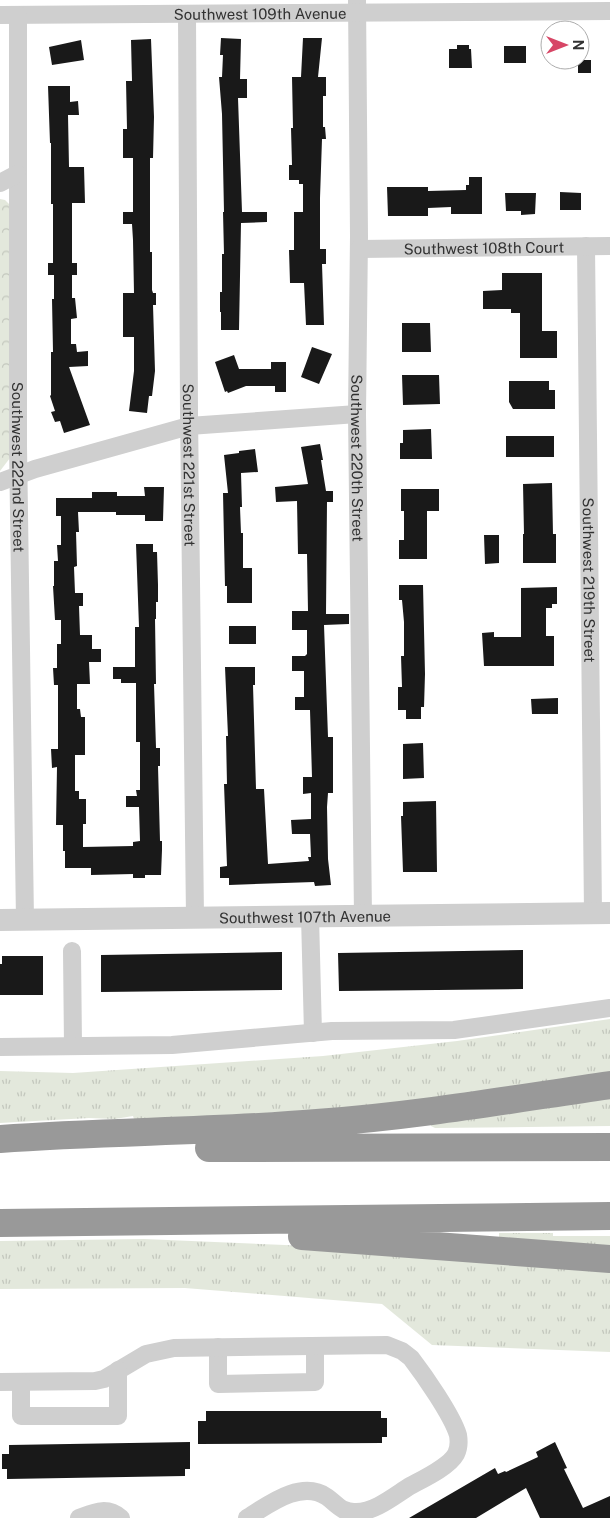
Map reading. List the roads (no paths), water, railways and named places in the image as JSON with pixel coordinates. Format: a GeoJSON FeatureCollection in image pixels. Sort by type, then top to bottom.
{"type":"FeatureCollection","features":[{"type":"Feature","properties":{"kind":"highway"},"geometry":{"type":"LineString","coordinates":[[0,1139],[235,1129],[319,1123],[462,1107],[610,1085]]}},
{"type":"Feature","properties":{"kind":"highway"},"geometry":{"type":"LineString","coordinates":[[0,1148],[610,1147]]}},
{"type":"Feature","properties":{"kind":"highway"},"geometry":{"type":"LineString","coordinates":[[0,1222],[610,1216]]}},
{"type":"Feature","properties":{"kind":"highway"},"geometry":{"type":"LineString","coordinates":[[245,1221],[274,1233],[301,1236],[610,1259]]}},
{"type":"Feature","properties":{"kind":"street","name":"Southwest 109th Avenue"},"geometry":{"type":"LineString","coordinates":[[9,15],[187,14],[357,7],[610,10]]}},
{"type":"Feature","properties":{"kind":"street","name":"Southwest 220th Street"},"geometry":{"type":"LineString","coordinates":[[357,7],[359,249],[357,414],[363,916]]}},
{"type":"Feature","properties":{"kind":"street","name":"Southwest 221st Street"},"geometry":{"type":"LineString","coordinates":[[187,14],[189,426],[195,917]]}},
{"type":"Feature","properties":{"kind":"street","name":"Southwest 222nd Street"},"geometry":{"type":"LineString","coordinates":[[9,15],[17,174],[18,474],[25,920]]}},
{"type":"Feature","properties":{"kind":"street"},"geometry":{"type":"LineString","coordinates":[[0,183],[17,174]]}},
{"type":"Feature","properties":{"kind":"street","name":"Southwest 219th Street"},"geometry":{"type":"LineString","coordinates":[[586,246],[601,913]]}},
{"type":"Feature","properties":{"kind":"street","name":"Southwest 108th Court"},"geometry":{"type":"LineString","coordinates":[[359,249],[610,246]]}},
{"type":"Feature","properties":{"kind":"street"},"geometry":{"type":"LineString","coordinates":[[0,482],[18,474],[189,426],[357,414]]}},
{"type":"Feature","properties":{"kind":"street","name":"Southwest 107th Avenue"},"geometry":{"type":"LineString","coordinates":[[0,920],[601,913]]}},
{"type":"Feature","properties":{"kind":"street"},"geometry":{"type":"LineString","coordinates":[[310,916],[313,1033]]}},
{"type":"Feature","properties":{"kind":"street"},"geometry":{"type":"LineString","coordinates":[[72,951],[73,1046]]}},
{"type":"Feature","properties":{"kind":"street"},"geometry":{"type":"LineString","coordinates":[[0,1047],[181,1044],[332,1031],[454,1030],[610,1008]]}},
{"type":"Feature","properties":{"kind":"street"},"geometry":{"type":"LineString","coordinates":[[0,1382],[95,1381],[104,1379],[140,1356],[160,1350],[218,1347],[387,1345],[402,1351],[410,1358],[422,1373],[458,1434],[458,1448],[451,1460],[434,1473],[365,1511],[350,1512],[342,1510],[323,1495],[295,1492],[286,1495],[247,1518]]}},
{"type":"Feature","properties":{"kind":"street"},"geometry":{"type":"LineString","coordinates":[[218,1347],[218,1384],[315,1382],[315,1346]]}},
{"type":"Feature","properties":{"kind":"street"},"geometry":{"type":"LineString","coordinates":[[21,1382],[21,1416],[118,1416],[118,1370]]}},
{"type":"Feature","properties":{"kind":"street"},"geometry":{"type":"LineString","coordinates":[[79,1518],[105,1510],[113,1512],[121,1518]]}}]}
